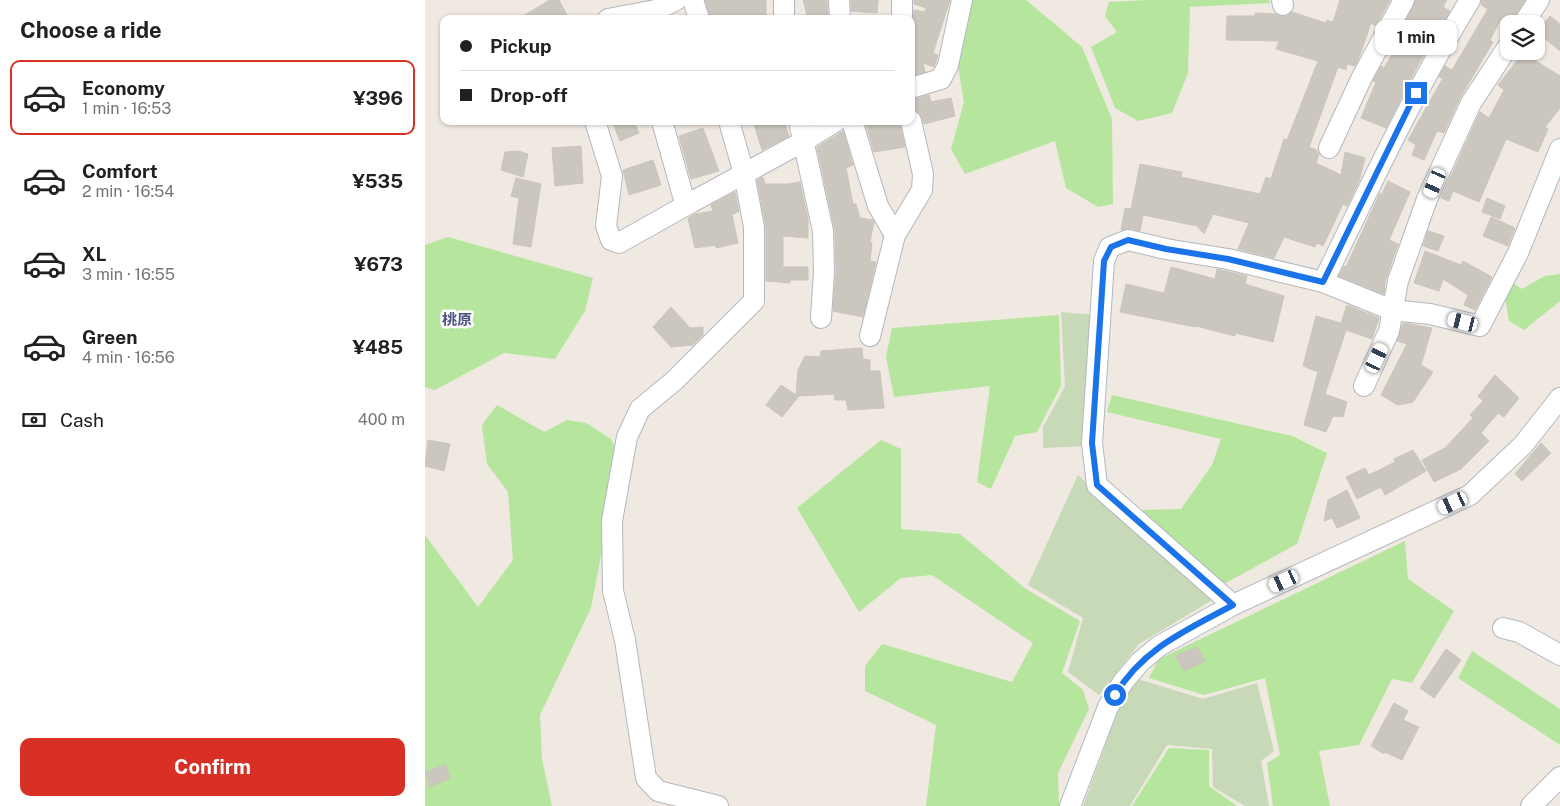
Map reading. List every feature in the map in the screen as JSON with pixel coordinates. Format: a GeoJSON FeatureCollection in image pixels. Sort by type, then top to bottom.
{"type":"FeatureCollection","features":[{"type":"Feature","properties":{"kind":"street"},"geometry":{"type":"LineString","coordinates":[[635,15],[656,10],[676,0]]}},
{"type":"Feature","properties":{"kind":"street"},"geometry":{"type":"LineString","coordinates":[[693,0],[698,15]]}},
{"type":"Feature","properties":{"kind":"street"},"geometry":{"type":"LineString","coordinates":[[784,0],[785,15]]}},
{"type":"Feature","properties":{"kind":"street"},"geometry":{"type":"LineString","coordinates":[[839,0],[839,15]]}},
{"type":"Feature","properties":{"kind":"street"},"geometry":{"type":"LineString","coordinates":[[902,15],[903,0]]}},
{"type":"Feature","properties":{"kind":"street"},"geometry":{"type":"LineString","coordinates":[[915,87],[941,79],[948,65],[962,0]]}},
{"type":"Feature","properties":{"kind":"street"},"geometry":{"type":"LineString","coordinates":[[1329,148],[1361,77],[1404,0]]}},
{"type":"Feature","properties":{"kind":"street"},"geometry":{"type":"LineString","coordinates":[[1323,282],[1439,50],[1470,0]]}},
{"type":"Feature","properties":{"kind":"street"},"geometry":{"type":"LineString","coordinates":[[1529,15],[1539,0]]}},
{"type":"Feature","properties":{"kind":"street"},"geometry":{"type":"LineString","coordinates":[[1364,386],[1389,330],[1398,281],[1427,199],[1471,103],[1500,59]]}},
{"type":"Feature","properties":{"kind":"street"},"geometry":{"type":"LineString","coordinates":[[596,125],[611,176],[606,226],[611,240],[619,243],[805,141],[829,125]]}},
{"type":"Feature","properties":{"kind":"street"},"geometry":{"type":"LineString","coordinates":[[663,125],[683,196],[692,202]]}},
{"type":"Feature","properties":{"kind":"street"},"geometry":{"type":"LineString","coordinates":[[718,806],[658,791],[646,778],[625,640],[613,591],[612,521],[627,437],[640,409],[673,381],[754,301],[754,227],[744,174],[730,125]]}},
{"type":"Feature","properties":{"kind":"street"},"geometry":{"type":"LineString","coordinates":[[800,125],[823,231],[824,272],[821,318]]}},
{"type":"Feature","properties":{"kind":"street"},"geometry":{"type":"LineString","coordinates":[[853,125],[877,206],[895,235]]}},
{"type":"Feature","properties":{"kind":"street"},"geometry":{"type":"LineString","coordinates":[[870,336],[895,235],[922,190],[923,174],[912,125]]}},
{"type":"Feature","properties":{"kind":"street"},"geometry":{"type":"LineString","coordinates":[[1233,605],[1097,485],[1092,443],[1104,261],[1111,247],[1128,240],[1166,249],[1228,259],[1323,282],[1392,310],[1430,314],[1480,326],[1518,253],[1560,149]]}},
{"type":"Feature","properties":{"kind":"street"},"geometry":{"type":"LineString","coordinates":[[1070,806],[1108,708],[1123,682],[1140,662],[1159,646],[1233,605],[1470,495],[1523,445],[1560,398]]}},
{"type":"Feature","properties":{"kind":"street"},"geometry":{"type":"LineString","coordinates":[[1503,628],[1519,632],[1560,655]]}},
{"type":"Feature","properties":{"kind":"street"},"geometry":{"type":"LineString","coordinates":[[1531,806],[1560,777]]}},
{"type":"Feature","properties":{"kind":"green space"},"geometry":{"type":"Polygon","coordinates":[[[970,0],[1026,0],[1082,47],[1112,119],[1113,204],[1098,207],[1066,188],[1055,141],[965,174],[951,149],[964,102],[957,61],[970,0]]]}},
{"type":"Feature","properties":{"kind":"green space"},"geometry":{"type":"Polygon","coordinates":[[[1148,0],[1269,0],[1270,3],[1190,7],[1188,73],[1172,113],[1138,121],[1115,108],[1091,47],[1117,32],[1105,16],[1109,2],[1148,0]]]}},
{"type":"Feature","properties":{"kind":"green space"},"geometry":{"type":"Polygon","coordinates":[[[448,237],[593,278],[585,311],[555,359],[504,353],[435,390],[425,387],[425,245],[448,237]]]}},
{"type":"Feature","properties":{"kind":"green space"},"geometry":{"type":"Polygon","coordinates":[[[1560,274],[1560,301],[1524,330],[1509,321],[1503,286],[1510,281],[1522,289],[1545,276],[1560,274]]]}},
{"type":"Feature","properties":{"kind":"green space"},"geometry":{"type":"Polygon","coordinates":[[[1061,312],[1097,315],[1087,446],[1043,448],[1043,427],[1065,386],[1061,312]]]}},
{"type":"Feature","properties":{"kind":"green space"},"geometry":{"type":"Polygon","coordinates":[[[1059,315],[1061,386],[1037,432],[1015,436],[991,489],[977,482],[990,386],[894,397],[886,357],[892,328],[1059,315]]]}},
{"type":"Feature","properties":{"kind":"green space"},"geometry":{"type":"Polygon","coordinates":[[[1112,395],[1292,436],[1327,453],[1297,544],[1224,584],[1139,510],[1181,509],[1212,465],[1221,439],[1107,412],[1112,395]]]}},
{"type":"Feature","properties":{"kind":"green space"},"geometry":{"type":"Polygon","coordinates":[[[497,405],[544,432],[567,420],[586,423],[611,439],[620,458],[591,608],[540,715],[542,759],[552,806],[425,806],[425,535],[478,607],[513,560],[508,492],[487,464],[482,425],[497,405]]]}},
{"type":"Feature","properties":{"kind":"green space"},"geometry":{"type":"Polygon","coordinates":[[[881,440],[901,449],[901,529],[960,534],[1026,589],[1080,621],[1062,673],[1083,690],[1089,709],[1058,773],[1059,806],[926,806],[936,725],[865,691],[865,666],[882,644],[1012,682],[1033,643],[932,575],[901,578],[859,612],[797,508],[881,440]]]}},
{"type":"Feature","properties":{"kind":"green space"},"geometry":{"type":"Polygon","coordinates":[[[1078,475],[1214,599],[1139,644],[1099,695],[1068,672],[1083,618],[1028,585],[1078,475]]]}},
{"type":"Feature","properties":{"kind":"green space"},"geometry":{"type":"Polygon","coordinates":[[[1405,541],[1408,579],[1454,611],[1412,683],[1392,679],[1359,745],[1319,751],[1330,806],[1273,806],[1267,763],[1280,755],[1265,678],[1204,695],[1149,678],[1159,659],[1405,541]]]}},
{"type":"Feature","properties":{"kind":"green space"},"geometry":{"type":"Polygon","coordinates":[[[1472,651],[1560,709],[1560,745],[1458,678],[1472,651]]]}},
{"type":"Feature","properties":{"kind":"green space"},"geometry":{"type":"Polygon","coordinates":[[[1138,679],[1203,699],[1257,683],[1274,751],[1261,761],[1269,806],[1245,806],[1213,787],[1212,749],[1167,745],[1130,806],[1083,806],[1119,708],[1138,679]]]}},
{"type":"Feature","properties":{"kind":"green space"},"geometry":{"type":"Polygon","coordinates":[[[1169,748],[1209,750],[1209,786],[1237,806],[1132,806],[1169,748]]]}},
{"type":"Feature","properties":{"kind":"building"},"geometry":{"type":"Polygon","coordinates":[[[550,0],[559,0],[567,15],[525,15],[550,0]]]}},
{"type":"Feature","properties":{"kind":"building"},"geometry":{"type":"Polygon","coordinates":[[[705,0],[766,0],[766,15],[710,15],[705,0]]]}},
{"type":"Feature","properties":{"kind":"building"},"geometry":{"type":"Polygon","coordinates":[[[803,0],[827,0],[828,15],[807,15],[803,0]]]}},
{"type":"Feature","properties":{"kind":"building"},"geometry":{"type":"Polygon","coordinates":[[[851,0],[878,0],[877,13],[851,11],[851,0]]]}},
{"type":"Feature","properties":{"kind":"building"},"geometry":{"type":"Polygon","coordinates":[[[914,0],[950,0],[933,53],[938,55],[934,67],[923,63],[925,72],[915,75],[915,15],[913,15],[914,10],[925,12],[926,8],[914,4],[914,0]]]}},
{"type":"Feature","properties":{"kind":"building"},"geometry":{"type":"Polygon","coordinates":[[[1340,0],[1390,0],[1376,26],[1371,23],[1355,66],[1347,64],[1346,70],[1338,67],[1309,147],[1317,150],[1319,154],[1316,163],[1341,175],[1345,152],[1365,158],[1359,181],[1347,206],[1343,204],[1323,246],[1317,243],[1315,247],[1284,237],[1274,258],[1238,249],[1249,223],[1213,214],[1204,234],[1197,226],[1143,215],[1140,231],[1130,228],[1121,230],[1125,208],[1131,209],[1140,164],[1182,172],[1181,177],[1260,194],[1266,177],[1271,179],[1284,139],[1287,140],[1318,61],[1276,49],[1279,41],[1226,40],[1227,16],[1255,16],[1255,13],[1275,14],[1285,17],[1292,12],[1326,23],[1327,20],[1333,22],[1340,0]]]}},
{"type":"Feature","properties":{"kind":"building"},"geometry":{"type":"Polygon","coordinates":[[[1416,0],[1447,0],[1443,7],[1450,11],[1418,65],[1386,128],[1361,118],[1376,82],[1373,81],[1381,66],[1384,68],[1400,41],[1396,39],[1416,0]]]}},
{"type":"Feature","properties":{"kind":"building"},"geometry":{"type":"Polygon","coordinates":[[[1482,0],[1525,0],[1515,15],[1500,15],[1500,21],[1490,40],[1493,42],[1460,98],[1444,133],[1437,131],[1424,160],[1412,155],[1416,145],[1408,140],[1443,78],[1439,77],[1445,66],[1452,70],[1488,9],[1481,5],[1482,0]]]}},
{"type":"Feature","properties":{"kind":"building"},"geometry":{"type":"Polygon","coordinates":[[[1550,16],[1560,24],[1560,51],[1545,39],[1545,22],[1550,16]]]}},
{"type":"Feature","properties":{"kind":"building"},"geometry":{"type":"Polygon","coordinates":[[[1518,60],[1534,60],[1560,76],[1560,108],[1545,127],[1548,129],[1538,152],[1506,139],[1479,202],[1453,191],[1449,201],[1441,198],[1480,112],[1489,118],[1504,90],[1498,85],[1518,60]]]}},
{"type":"Feature","properties":{"kind":"building"},"geometry":{"type":"Polygon","coordinates":[[[929,95],[931,102],[951,98],[955,116],[924,124],[920,113],[915,111],[915,99],[929,95]]]}},
{"type":"Feature","properties":{"kind":"building"},"geometry":{"type":"Polygon","coordinates":[[[614,125],[636,125],[639,133],[620,141],[614,125]]]}},
{"type":"Feature","properties":{"kind":"building"},"geometry":{"type":"Polygon","coordinates":[[[754,125],[785,125],[789,136],[762,150],[754,125]]]}},
{"type":"Feature","properties":{"kind":"building"},"geometry":{"type":"Polygon","coordinates":[[[866,125],[900,125],[905,147],[874,152],[866,125]]]}},
{"type":"Feature","properties":{"kind":"building"},"geometry":{"type":"Polygon","coordinates":[[[703,128],[719,171],[691,179],[679,136],[703,128]]]}},
{"type":"Feature","properties":{"kind":"building"},"geometry":{"type":"Polygon","coordinates":[[[843,131],[853,165],[846,168],[853,204],[856,204],[860,218],[873,220],[874,222],[870,242],[872,243],[870,261],[876,262],[863,317],[833,311],[836,272],[835,231],[817,147],[843,131]]]}},
{"type":"Feature","properties":{"kind":"building"},"geometry":{"type":"Polygon","coordinates":[[[581,146],[583,183],[555,186],[552,148],[581,146]]]}},
{"type":"Feature","properties":{"kind":"building"},"geometry":{"type":"Polygon","coordinates":[[[518,151],[528,154],[523,177],[501,170],[505,152],[518,151]]]}},
{"type":"Feature","properties":{"kind":"building"},"geometry":{"type":"Polygon","coordinates":[[[653,160],[661,185],[629,195],[623,170],[653,160]]]}},
{"type":"Feature","properties":{"kind":"building"},"geometry":{"type":"Polygon","coordinates":[[[763,177],[765,184],[800,182],[808,219],[808,238],[783,236],[783,267],[808,267],[808,280],[790,280],[790,283],[766,281],[766,227],[757,180],[763,177]]]}},
{"type":"Feature","properties":{"kind":"building"},"geometry":{"type":"Polygon","coordinates":[[[516,178],[541,184],[531,247],[513,244],[519,198],[511,196],[516,178]]]}},
{"type":"Feature","properties":{"kind":"building"},"geometry":{"type":"Polygon","coordinates":[[[1388,181],[1410,192],[1389,240],[1398,244],[1385,282],[1384,294],[1339,276],[1344,266],[1346,267],[1380,193],[1382,194],[1388,181]]]}},
{"type":"Feature","properties":{"kind":"building"},"geometry":{"type":"Polygon","coordinates":[[[735,192],[739,211],[732,215],[738,243],[716,248],[716,245],[695,248],[688,218],[695,214],[713,211],[711,205],[735,192]]]}},
{"type":"Feature","properties":{"kind":"building"},"geometry":{"type":"Polygon","coordinates":[[[1487,198],[1505,206],[1500,219],[1482,212],[1487,198]]]}},
{"type":"Feature","properties":{"kind":"building"},"geometry":{"type":"Polygon","coordinates":[[[1491,217],[1515,228],[1508,246],[1483,236],[1491,217]]]}},
{"type":"Feature","properties":{"kind":"building"},"geometry":{"type":"Polygon","coordinates":[[[1428,231],[1444,236],[1438,251],[1423,246],[1428,231]]]}},
{"type":"Feature","properties":{"kind":"building"},"geometry":{"type":"Polygon","coordinates":[[[1425,251],[1461,265],[1463,261],[1492,277],[1475,310],[1464,305],[1468,295],[1443,279],[1439,291],[1414,283],[1425,251]]]}},
{"type":"Feature","properties":{"kind":"building"},"geometry":{"type":"Polygon","coordinates":[[[1171,267],[1215,279],[1217,269],[1247,276],[1245,284],[1284,296],[1273,342],[1235,333],[1235,336],[1196,326],[1120,312],[1126,284],[1164,293],[1171,267]]]}},
{"type":"Feature","properties":{"kind":"building"},"geometry":{"type":"Polygon","coordinates":[[[1347,305],[1379,318],[1372,339],[1346,330],[1325,394],[1347,402],[1343,417],[1333,416],[1326,432],[1304,425],[1318,372],[1303,366],[1316,316],[1341,323],[1347,305]]]}},
{"type":"Feature","properties":{"kind":"building"},"geometry":{"type":"Polygon","coordinates":[[[671,307],[690,328],[703,327],[703,335],[693,345],[671,347],[653,327],[671,307]]]}},
{"type":"Feature","properties":{"kind":"building"},"geometry":{"type":"Polygon","coordinates":[[[1403,323],[1432,328],[1421,365],[1433,372],[1413,402],[1398,405],[1381,395],[1407,344],[1397,341],[1403,323]]]}},
{"type":"Feature","properties":{"kind":"building"},"geometry":{"type":"Polygon","coordinates":[[[862,348],[863,359],[870,360],[870,371],[880,371],[884,408],[848,410],[846,400],[835,400],[834,394],[799,396],[782,417],[766,405],[781,385],[796,395],[798,370],[805,356],[820,357],[821,351],[862,348]]]}},
{"type":"Feature","properties":{"kind":"building"},"geometry":{"type":"Polygon","coordinates":[[[1495,375],[1519,398],[1504,417],[1498,413],[1481,433],[1489,441],[1461,469],[1434,482],[1422,460],[1445,448],[1473,418],[1470,415],[1483,401],[1478,396],[1495,375]]]}},
{"type":"Feature","properties":{"kind":"building"},"geometry":{"type":"Polygon","coordinates":[[[428,440],[450,444],[444,471],[425,466],[428,440]]]}},
{"type":"Feature","properties":{"kind":"building"},"geometry":{"type":"Polygon","coordinates":[[[1541,443],[1551,453],[1522,481],[1515,474],[1541,443]]]}},
{"type":"Feature","properties":{"kind":"building"},"geometry":{"type":"Polygon","coordinates":[[[1413,450],[1426,471],[1385,495],[1381,487],[1357,499],[1346,477],[1365,468],[1369,475],[1395,462],[1394,459],[1413,450]]]}},
{"type":"Feature","properties":{"kind":"building"},"geometry":{"type":"Polygon","coordinates":[[[1347,490],[1360,518],[1337,528],[1332,518],[1324,521],[1328,500],[1347,490]]]}},
{"type":"Feature","properties":{"kind":"building"},"geometry":{"type":"Polygon","coordinates":[[[1197,647],[1205,661],[1184,671],[1175,656],[1197,647]]]}},
{"type":"Feature","properties":{"kind":"building"},"geometry":{"type":"Polygon","coordinates":[[[1446,649],[1461,660],[1434,698],[1420,688],[1446,649]]]}},
{"type":"Feature","properties":{"kind":"building"},"geometry":{"type":"Polygon","coordinates":[[[1394,703],[1408,711],[1403,720],[1419,727],[1402,760],[1385,752],[1384,754],[1371,746],[1394,703]]]}},
{"type":"Feature","properties":{"kind":"building"},"geometry":{"type":"Polygon","coordinates":[[[445,764],[450,778],[430,787],[425,773],[445,764]]]}},
{"type":"Feature","properties":{"kind":"district","name":"桃原"},"geometry":{"type":"Point","coordinates":[457,319]}},
{"type":"Feature","properties":{"kind":"route"},"geometry":{"type":"LineString","coordinates":[[1115,695],[1140,662],[1159,646],[1233,605],[1097,485],[1092,443],[1104,261],[1111,247],[1128,240],[1166,249],[1228,259],[1323,282],[1416,93]]}}]}
